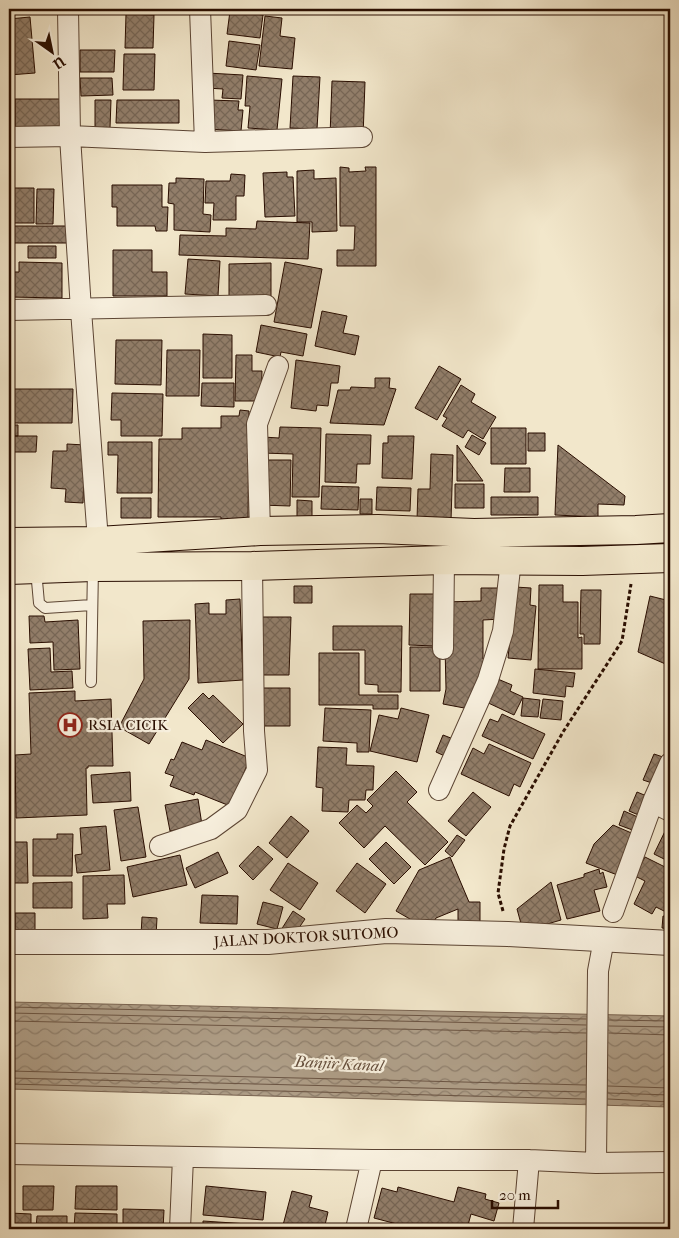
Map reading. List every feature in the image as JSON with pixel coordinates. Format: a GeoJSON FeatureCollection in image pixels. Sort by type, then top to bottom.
{"type":"FeatureCollection","features":[{"type":"Feature","properties":{"kind":"main road"},"geometry":{"type":"LineString","coordinates":[[9,570],[36,570],[96,554],[260,530],[378,529],[474,532],[670,528]]}},
{"type":"Feature","properties":{"kind":"main road"},"geometry":{"type":"LineString","coordinates":[[307,530],[309,564]]}},
{"type":"Feature","properties":{"kind":"main road"},"geometry":{"type":"LineString","coordinates":[[9,542],[96,554],[252,566],[444,560],[670,558]]}},
{"type":"Feature","properties":{"kind":"street"},"geometry":{"type":"LineString","coordinates":[[68,9],[70,136],[96,554]]}},
{"type":"Feature","properties":{"kind":"street"},"geometry":{"type":"LineString","coordinates":[[200,9],[205,142]]}},
{"type":"Feature","properties":{"kind":"street"},"geometry":{"type":"LineString","coordinates":[[9,137],[70,136],[205,142],[362,137]]}},
{"type":"Feature","properties":{"kind":"street"},"geometry":{"type":"LineString","coordinates":[[9,310],[266,305]]}},
{"type":"Feature","properties":{"kind":"street"},"geometry":{"type":"LineString","coordinates":[[260,530],[258,424],[278,366]]}},
{"type":"Feature","properties":{"kind":"street"},"geometry":{"type":"LineString","coordinates":[[444,560],[444,649]]}},
{"type":"Feature","properties":{"kind":"street"},"geometry":{"type":"LineString","coordinates":[[439,790],[491,671],[503,631],[511,560]]}},
{"type":"Feature","properties":{"kind":"street"},"geometry":{"type":"LineString","coordinates":[[160,846],[211,829],[237,810],[257,770],[254,731],[252,566]]}},
{"type":"Feature","properties":{"kind":"street"},"geometry":{"type":"LineString","coordinates":[[613,912],[654,799],[670,764]]}},
{"type":"Feature","properties":{"kind":"street"},"geometry":{"type":"LineString","coordinates":[[654,799],[670,811]]}},
{"type":"Feature","properties":{"kind":"street","name":"JALAN DOKTOR SUTOMO"},"geometry":{"type":"LineString","coordinates":[[9,942],[268,942],[386,931],[508,934],[670,943]]}},
{"type":"Feature","properties":{"kind":"street"},"geometry":{"type":"LineString","coordinates":[[596,1161],[598,971],[604,939]]}},
{"type":"Feature","properties":{"kind":"street"},"geometry":{"type":"LineString","coordinates":[[9,1154],[372,1160],[670,1162]]}},
{"type":"Feature","properties":{"kind":"street"},"geometry":{"type":"LineString","coordinates":[[180,1229],[183,1157]]}},
{"type":"Feature","properties":{"kind":"street"},"geometry":{"type":"LineString","coordinates":[[356,1229],[372,1160]]}},
{"type":"Feature","properties":{"kind":"street"},"geometry":{"type":"LineString","coordinates":[[523,1229],[529,1160]]}},
{"type":"Feature","properties":{"kind":"lane"},"geometry":{"type":"LineString","coordinates":[[91,682],[92,605],[96,554]]}},
{"type":"Feature","properties":{"kind":"lane"},"geometry":{"type":"LineString","coordinates":[[36,570],[39,603],[45,608],[92,605]]}},
{"type":"Feature","properties":{"kind":"path"},"geometry":{"type":"LineString","coordinates":[[508,934],[498,893],[504,850],[510,826],[563,732],[622,641],[634,559]]}},
{"type":"Feature","properties":{"kind":"water","name":"Banjir Kanal"},"geometry":{"type":"Polygon","coordinates":[[[9,1002],[670,1016],[670,1107],[9,1089],[9,1002]]]}},
{"type":"Feature","properties":{"kind":"building"},"geometry":{"type":"Polygon","coordinates":[[[230,11],[263,15],[260,38],[227,34],[230,11]]]}},
{"type":"Feature","properties":{"kind":"building"},"geometry":{"type":"Polygon","coordinates":[[[126,14],[154,15],[153,48],[125,48],[126,14]]]}},
{"type":"Feature","properties":{"kind":"building"},"geometry":{"type":"Polygon","coordinates":[[[265,16],[282,18],[280,36],[295,38],[292,69],[259,66],[265,16]]]}},
{"type":"Feature","properties":{"kind":"building"},"geometry":{"type":"Polygon","coordinates":[[[30,17],[35,73],[9,75],[9,19],[30,17]]]}},
{"type":"Feature","properties":{"kind":"building"},"geometry":{"type":"Polygon","coordinates":[[[229,41],[260,45],[256,70],[226,66],[229,41]]]}},
{"type":"Feature","properties":{"kind":"building"},"geometry":{"type":"Polygon","coordinates":[[[80,50],[115,50],[114,72],[80,72],[80,50]]]}},
{"type":"Feature","properties":{"kind":"building"},"geometry":{"type":"Polygon","coordinates":[[[124,54],[155,54],[154,90],[123,90],[124,54]]]}},
{"type":"Feature","properties":{"kind":"building"},"geometry":{"type":"Polygon","coordinates":[[[207,73],[243,75],[241,99],[222,98],[223,89],[206,88],[207,73]]]}},
{"type":"Feature","properties":{"kind":"building"},"geometry":{"type":"Polygon","coordinates":[[[247,76],[282,79],[277,130],[248,128],[250,106],[245,106],[247,76]]]}},
{"type":"Feature","properties":{"kind":"building"},"geometry":{"type":"Polygon","coordinates":[[[293,76],[320,77],[317,129],[290,128],[293,76]]]}},
{"type":"Feature","properties":{"kind":"building"},"geometry":{"type":"Polygon","coordinates":[[[80,78],[112,78],[113,95],[81,96],[80,78]]]}},
{"type":"Feature","properties":{"kind":"building"},"geometry":{"type":"Polygon","coordinates":[[[332,81],[365,82],[363,137],[330,136],[332,81]]]}},
{"type":"Feature","properties":{"kind":"building"},"geometry":{"type":"Polygon","coordinates":[[[15,99],[62,99],[61,131],[15,131],[15,99]]]}},
{"type":"Feature","properties":{"kind":"building"},"geometry":{"type":"Polygon","coordinates":[[[95,100],[111,100],[110,128],[95,128],[95,100]]]}},
{"type":"Feature","properties":{"kind":"building"},"geometry":{"type":"Polygon","coordinates":[[[117,100],[179,100],[179,123],[116,123],[117,100]]]}},
{"type":"Feature","properties":{"kind":"building"},"geometry":{"type":"Polygon","coordinates":[[[209,100],[239,101],[238,110],[243,110],[241,131],[207,129],[209,100]]]}},
{"type":"Feature","properties":{"kind":"building"},"geometry":{"type":"Polygon","coordinates":[[[340,167],[349,168],[349,172],[366,171],[365,167],[376,167],[376,266],[337,266],[337,250],[354,250],[355,226],[340,226],[340,167]]]}},
{"type":"Feature","properties":{"kind":"building"},"geometry":{"type":"Polygon","coordinates":[[[314,170],[314,179],[336,178],[337,231],[312,232],[312,222],[297,222],[297,171],[314,170]]]}},
{"type":"Feature","properties":{"kind":"building"},"geometry":{"type":"Polygon","coordinates":[[[287,172],[287,177],[293,177],[295,216],[265,217],[263,173],[287,172]]]}},
{"type":"Feature","properties":{"kind":"building"},"geometry":{"type":"Polygon","coordinates":[[[231,174],[245,175],[244,196],[236,196],[236,220],[213,220],[214,203],[205,203],[206,181],[230,181],[231,174]]]}},
{"type":"Feature","properties":{"kind":"building"},"geometry":{"type":"Polygon","coordinates":[[[176,178],[204,179],[203,214],[211,215],[210,232],[174,230],[174,204],[168,203],[169,183],[176,183],[176,178]]]}},
{"type":"Feature","properties":{"kind":"building"},"geometry":{"type":"Polygon","coordinates":[[[112,185],[162,185],[162,207],[168,207],[167,231],[156,231],[155,226],[117,226],[117,207],[112,207],[112,185]]]}},
{"type":"Feature","properties":{"kind":"building"},"geometry":{"type":"Polygon","coordinates":[[[9,188],[34,188],[34,223],[9,223],[9,188]]]}},
{"type":"Feature","properties":{"kind":"building"},"geometry":{"type":"Polygon","coordinates":[[[37,189],[54,189],[53,224],[36,224],[37,189]]]}},
{"type":"Feature","properties":{"kind":"building"},"geometry":{"type":"Polygon","coordinates":[[[257,221],[310,223],[308,259],[179,255],[180,235],[226,236],[226,228],[256,229],[257,221]]]}},
{"type":"Feature","properties":{"kind":"building"},"geometry":{"type":"Polygon","coordinates":[[[14,226],[69,226],[69,243],[14,243],[14,226]]]}},
{"type":"Feature","properties":{"kind":"building"},"geometry":{"type":"Polygon","coordinates":[[[28,246],[56,246],[56,258],[28,258],[28,246]]]}},
{"type":"Feature","properties":{"kind":"building"},"geometry":{"type":"Polygon","coordinates":[[[113,250],[152,250],[152,272],[167,272],[167,296],[113,296],[113,250]]]}},
{"type":"Feature","properties":{"kind":"building"},"geometry":{"type":"Polygon","coordinates":[[[188,259],[220,261],[218,296],[185,294],[188,259]]]}},
{"type":"Feature","properties":{"kind":"building"},"geometry":{"type":"Polygon","coordinates":[[[19,262],[62,263],[62,298],[9,297],[9,272],[19,272],[19,262]]]}},
{"type":"Feature","properties":{"kind":"building"},"geometry":{"type":"Polygon","coordinates":[[[285,262],[322,269],[311,328],[274,322],[285,262]]]}},
{"type":"Feature","properties":{"kind":"building"},"geometry":{"type":"Polygon","coordinates":[[[271,263],[271,296],[229,296],[229,264],[271,263]]]}},
{"type":"Feature","properties":{"kind":"building"},"geometry":{"type":"Polygon","coordinates":[[[322,311],[347,316],[343,333],[359,336],[355,355],[315,346],[322,311]]]}},
{"type":"Feature","properties":{"kind":"building"},"geometry":{"type":"Polygon","coordinates":[[[9,325],[11,325],[10,389],[73,389],[72,423],[9,423],[9,325]]]}},
{"type":"Feature","properties":{"kind":"building"},"geometry":{"type":"Polygon","coordinates":[[[261,325],[307,334],[303,356],[281,352],[280,357],[256,352],[261,325]]]}},
{"type":"Feature","properties":{"kind":"building"},"geometry":{"type":"Polygon","coordinates":[[[203,334],[232,335],[232,378],[203,378],[203,334]]]}},
{"type":"Feature","properties":{"kind":"building"},"geometry":{"type":"Polygon","coordinates":[[[116,340],[162,340],[161,385],[115,384],[116,340]]]}},
{"type":"Feature","properties":{"kind":"building"},"geometry":{"type":"Polygon","coordinates":[[[167,350],[200,350],[199,396],[166,396],[167,350]]]}},
{"type":"Feature","properties":{"kind":"building"},"geometry":{"type":"Polygon","coordinates":[[[236,355],[252,355],[252,371],[262,371],[261,401],[235,401],[236,355]]]}},
{"type":"Feature","properties":{"kind":"building"},"geometry":{"type":"Polygon","coordinates":[[[296,360],[340,366],[338,383],[331,383],[328,406],[317,405],[316,411],[291,408],[296,360]]]}},
{"type":"Feature","properties":{"kind":"building"},"geometry":{"type":"Polygon","coordinates":[[[439,366],[461,379],[437,420],[415,408],[439,366]]]}},
{"type":"Feature","properties":{"kind":"building"},"geometry":{"type":"Polygon","coordinates":[[[375,378],[390,378],[389,388],[396,389],[384,425],[330,423],[338,390],[350,390],[351,387],[375,388],[375,378]]]}},
{"type":"Feature","properties":{"kind":"building"},"geometry":{"type":"Polygon","coordinates":[[[202,383],[234,383],[234,407],[201,406],[202,383]]]}},
{"type":"Feature","properties":{"kind":"building"},"geometry":{"type":"Polygon","coordinates":[[[461,385],[475,394],[471,402],[496,417],[483,439],[468,430],[463,438],[442,426],[447,418],[443,416],[461,385]]]}},
{"type":"Feature","properties":{"kind":"building"},"geometry":{"type":"Polygon","coordinates":[[[112,393],[163,394],[162,436],[121,436],[121,420],[111,420],[112,393]]]}},
{"type":"Feature","properties":{"kind":"building"},"geometry":{"type":"Polygon","coordinates":[[[240,410],[249,411],[248,522],[221,522],[221,517],[158,517],[159,439],[182,439],[182,428],[221,428],[221,416],[239,416],[240,410]]]}},
{"type":"Feature","properties":{"kind":"building"},"geometry":{"type":"Polygon","coordinates":[[[9,425],[18,425],[18,436],[9,436],[9,425]]]}},
{"type":"Feature","properties":{"kind":"building"},"geometry":{"type":"Polygon","coordinates":[[[280,427],[321,428],[319,497],[292,497],[293,454],[262,453],[263,437],[279,438],[280,427]]]}},
{"type":"Feature","properties":{"kind":"building"},"geometry":{"type":"Polygon","coordinates":[[[491,428],[526,428],[526,464],[491,464],[491,428]]]}},
{"type":"Feature","properties":{"kind":"building"},"geometry":{"type":"Polygon","coordinates":[[[528,433],[545,433],[545,451],[528,451],[528,433]]]}},
{"type":"Feature","properties":{"kind":"building"},"geometry":{"type":"Polygon","coordinates":[[[326,434],[371,435],[370,464],[357,464],[356,483],[325,482],[326,434]]]}},
{"type":"Feature","properties":{"kind":"building"},"geometry":{"type":"Polygon","coordinates":[[[472,435],[486,443],[479,455],[465,447],[472,435]]]}},
{"type":"Feature","properties":{"kind":"building"},"geometry":{"type":"Polygon","coordinates":[[[9,436],[37,436],[36,452],[9,452],[9,436]]]}},
{"type":"Feature","properties":{"kind":"building"},"geometry":{"type":"Polygon","coordinates":[[[388,436],[414,436],[412,479],[382,478],[383,443],[388,443],[388,436]]]}},
{"type":"Feature","properties":{"kind":"building"},"geometry":{"type":"Polygon","coordinates":[[[108,442],[152,442],[152,493],[117,493],[118,455],[108,455],[108,442]]]}},
{"type":"Feature","properties":{"kind":"building"},"geometry":{"type":"Polygon","coordinates":[[[67,444],[85,445],[83,503],[65,502],[66,489],[51,488],[53,451],[67,451],[67,444]]]}},
{"type":"Feature","properties":{"kind":"building"},"geometry":{"type":"Polygon","coordinates":[[[457,445],[483,481],[457,481],[457,445]]]}},
{"type":"Feature","properties":{"kind":"building"},"geometry":{"type":"Polygon","coordinates":[[[558,445],[625,496],[624,505],[598,504],[598,517],[555,515],[558,445]]]}},
{"type":"Feature","properties":{"kind":"building"},"geometry":{"type":"Polygon","coordinates":[[[431,454],[453,455],[451,521],[417,520],[418,489],[430,489],[431,454]]]}},
{"type":"Feature","properties":{"kind":"building"},"geometry":{"type":"Polygon","coordinates":[[[261,460],[291,460],[290,506],[260,505],[261,460]]]}},
{"type":"Feature","properties":{"kind":"building"},"geometry":{"type":"Polygon","coordinates":[[[505,468],[530,468],[530,492],[504,492],[505,468]]]}},
{"type":"Feature","properties":{"kind":"building"},"geometry":{"type":"Polygon","coordinates":[[[455,484],[484,484],[484,508],[455,508],[455,484]]]}},
{"type":"Feature","properties":{"kind":"building"},"geometry":{"type":"Polygon","coordinates":[[[322,486],[359,487],[358,510],[321,509],[322,486]]]}},
{"type":"Feature","properties":{"kind":"building"},"geometry":{"type":"Polygon","coordinates":[[[377,487],[411,488],[410,511],[376,510],[377,487]]]}},
{"type":"Feature","properties":{"kind":"building"},"geometry":{"type":"Polygon","coordinates":[[[491,497],[538,497],[538,515],[491,515],[491,497]]]}},
{"type":"Feature","properties":{"kind":"building"},"geometry":{"type":"Polygon","coordinates":[[[121,498],[151,498],[151,518],[121,518],[121,498]]]}},
{"type":"Feature","properties":{"kind":"building"},"geometry":{"type":"Polygon","coordinates":[[[360,499],[372,499],[372,514],[360,514],[360,499]]]}},
{"type":"Feature","properties":{"kind":"building"},"geometry":{"type":"Polygon","coordinates":[[[297,500],[312,501],[312,517],[297,517],[297,500]]]}},
{"type":"Feature","properties":{"kind":"building"},"geometry":{"type":"Polygon","coordinates":[[[539,585],[563,585],[563,602],[578,602],[578,638],[582,637],[582,669],[538,669],[539,585]]]}},
{"type":"Feature","properties":{"kind":"building"},"geometry":{"type":"Polygon","coordinates":[[[294,586],[312,586],[312,603],[294,603],[294,586]]]}},
{"type":"Feature","properties":{"kind":"building"},"geometry":{"type":"Polygon","coordinates":[[[515,587],[531,588],[530,605],[536,606],[531,660],[508,658],[515,587]]]}},
{"type":"Feature","properties":{"kind":"building"},"geometry":{"type":"Polygon","coordinates":[[[481,588],[502,588],[502,619],[483,620],[483,659],[489,659],[475,710],[443,704],[446,689],[444,602],[481,601],[481,588]]]}},
{"type":"Feature","properties":{"kind":"building"},"geometry":{"type":"Polygon","coordinates":[[[581,590],[601,590],[600,644],[584,644],[584,634],[580,634],[581,590]]]}},
{"type":"Feature","properties":{"kind":"building"},"geometry":{"type":"Polygon","coordinates":[[[410,594],[435,594],[435,646],[409,645],[410,594]]]}},
{"type":"Feature","properties":{"kind":"building"},"geometry":{"type":"Polygon","coordinates":[[[650,596],[670,601],[670,666],[638,652],[650,596]]]}},
{"type":"Feature","properties":{"kind":"building"},"geometry":{"type":"Polygon","coordinates":[[[240,599],[243,680],[198,683],[195,604],[209,603],[209,614],[226,614],[226,600],[240,599]]]}},
{"type":"Feature","properties":{"kind":"building"},"geometry":{"type":"Polygon","coordinates":[[[29,616],[44,616],[45,622],[78,620],[80,669],[54,670],[53,642],[30,643],[29,616]]]}},
{"type":"Feature","properties":{"kind":"building"},"geometry":{"type":"Polygon","coordinates":[[[261,617],[291,617],[289,675],[259,675],[261,617]]]}},
{"type":"Feature","properties":{"kind":"building"},"geometry":{"type":"Polygon","coordinates":[[[190,620],[189,679],[149,744],[119,727],[144,679],[143,621],[190,620]]]}},
{"type":"Feature","properties":{"kind":"building"},"geometry":{"type":"Polygon","coordinates":[[[9,621],[11,621],[11,675],[9,675],[9,621]]]}},
{"type":"Feature","properties":{"kind":"building"},"geometry":{"type":"Polygon","coordinates":[[[333,626],[402,626],[401,692],[378,692],[378,685],[365,684],[365,650],[333,650],[333,626]]]}},
{"type":"Feature","properties":{"kind":"building"},"geometry":{"type":"Polygon","coordinates":[[[410,647],[440,647],[440,691],[410,691],[410,647]]]}},
{"type":"Feature","properties":{"kind":"building"},"geometry":{"type":"Polygon","coordinates":[[[50,648],[51,672],[72,671],[73,688],[30,690],[28,649],[50,648]]]}},
{"type":"Feature","properties":{"kind":"building"},"geometry":{"type":"Polygon","coordinates":[[[319,653],[359,653],[359,695],[398,695],[398,709],[373,709],[373,705],[319,705],[319,653]]]}},
{"type":"Feature","properties":{"kind":"building"},"geometry":{"type":"Polygon","coordinates":[[[535,669],[575,673],[573,687],[566,686],[565,697],[533,693],[535,669]]]}},
{"type":"Feature","properties":{"kind":"building"},"geometry":{"type":"Polygon","coordinates":[[[493,677],[512,685],[510,691],[523,697],[514,715],[482,700],[493,677]]]}},
{"type":"Feature","properties":{"kind":"building"},"geometry":{"type":"Polygon","coordinates":[[[9,681],[11,681],[11,716],[9,716],[9,681]]]}},
{"type":"Feature","properties":{"kind":"building"},"geometry":{"type":"Polygon","coordinates":[[[262,688],[290,688],[290,726],[262,726],[262,688]]]}},
{"type":"Feature","properties":{"kind":"building"},"geometry":{"type":"Polygon","coordinates":[[[75,691],[75,701],[111,699],[113,766],[88,766],[86,768],[87,815],[16,818],[15,755],[31,754],[29,693],[75,691]]]}},
{"type":"Feature","properties":{"kind":"building"},"geometry":{"type":"Polygon","coordinates":[[[203,693],[209,699],[213,695],[243,724],[223,743],[188,708],[203,693]]]}},
{"type":"Feature","properties":{"kind":"building"},"geometry":{"type":"Polygon","coordinates":[[[523,698],[540,700],[538,717],[521,716],[523,698]]]}},
{"type":"Feature","properties":{"kind":"building"},"geometry":{"type":"Polygon","coordinates":[[[543,699],[563,701],[561,720],[540,718],[543,699]]]}},
{"type":"Feature","properties":{"kind":"building"},"geometry":{"type":"Polygon","coordinates":[[[325,708],[371,710],[369,752],[357,752],[357,743],[323,741],[325,708]]]}},
{"type":"Feature","properties":{"kind":"building"},"geometry":{"type":"Polygon","coordinates":[[[401,708],[429,715],[417,762],[370,751],[379,715],[398,719],[401,708]]]}},
{"type":"Feature","properties":{"kind":"building"},"geometry":{"type":"Polygon","coordinates":[[[502,714],[545,734],[533,759],[482,736],[490,719],[498,722],[502,714]]]}},
{"type":"Feature","properties":{"kind":"building"},"geometry":{"type":"Polygon","coordinates":[[[443,735],[456,740],[449,758],[436,752],[443,735]]]}},
{"type":"Feature","properties":{"kind":"building"},"geometry":{"type":"Polygon","coordinates":[[[206,740],[250,758],[230,806],[195,792],[194,795],[170,786],[174,776],[165,773],[171,759],[174,760],[182,742],[202,750],[206,740]]]}},
{"type":"Feature","properties":{"kind":"building"},"geometry":{"type":"Polygon","coordinates":[[[489,744],[531,763],[520,787],[514,784],[509,796],[461,774],[473,748],[484,754],[489,744]]]}},
{"type":"Feature","properties":{"kind":"building"},"geometry":{"type":"Polygon","coordinates":[[[318,747],[347,748],[346,765],[374,766],[373,790],[366,790],[365,800],[349,800],[348,812],[322,811],[323,788],[316,787],[318,747]]]}},
{"type":"Feature","properties":{"kind":"building"},"geometry":{"type":"Polygon","coordinates":[[[654,754],[663,757],[652,783],[643,780],[654,754]]]}},
{"type":"Feature","properties":{"kind":"building"},"geometry":{"type":"Polygon","coordinates":[[[396,771],[417,792],[407,802],[448,842],[425,865],[385,826],[364,848],[339,823],[357,805],[366,813],[373,806],[367,800],[396,771]]]}},
{"type":"Feature","properties":{"kind":"building"},"geometry":{"type":"Polygon","coordinates":[[[130,772],[131,801],[93,803],[91,775],[130,772]]]}},
{"type":"Feature","properties":{"kind":"building"},"geometry":{"type":"Polygon","coordinates":[[[473,792],[491,807],[466,836],[448,821],[473,792]]]}},
{"type":"Feature","properties":{"kind":"building"},"geometry":{"type":"Polygon","coordinates":[[[637,792],[649,797],[641,816],[629,811],[637,792]]]}},
{"type":"Feature","properties":{"kind":"building"},"geometry":{"type":"Polygon","coordinates":[[[198,799],[202,825],[170,831],[165,805],[198,799]]]}},
{"type":"Feature","properties":{"kind":"building"},"geometry":{"type":"Polygon","coordinates":[[[138,807],[146,857],[121,861],[114,810],[138,807]]]}},
{"type":"Feature","properties":{"kind":"building"},"geometry":{"type":"Polygon","coordinates":[[[624,811],[640,818],[635,831],[619,825],[624,811]]]}},
{"type":"Feature","properties":{"kind":"building"},"geometry":{"type":"Polygon","coordinates":[[[291,816],[309,831],[287,858],[269,843],[291,816]]]}},
{"type":"Feature","properties":{"kind":"building"},"geometry":{"type":"Polygon","coordinates":[[[613,825],[636,835],[620,876],[586,863],[594,844],[613,825]]]}},
{"type":"Feature","properties":{"kind":"building"},"geometry":{"type":"Polygon","coordinates":[[[668,825],[670,826],[670,862],[654,854],[668,825]]]}},
{"type":"Feature","properties":{"kind":"building"},"geometry":{"type":"Polygon","coordinates":[[[106,826],[110,870],[77,873],[75,855],[82,854],[80,828],[106,826]]]}},
{"type":"Feature","properties":{"kind":"building"},"geometry":{"type":"Polygon","coordinates":[[[57,834],[73,834],[72,876],[33,876],[33,839],[57,839],[57,834]]]}},
{"type":"Feature","properties":{"kind":"building"},"geometry":{"type":"Polygon","coordinates":[[[457,835],[465,840],[452,857],[445,851],[457,835]]]}},
{"type":"Feature","properties":{"kind":"building"},"geometry":{"type":"Polygon","coordinates":[[[9,842],[27,842],[28,883],[9,883],[9,842]]]}},
{"type":"Feature","properties":{"kind":"building"},"geometry":{"type":"Polygon","coordinates":[[[386,842],[411,867],[394,884],[369,859],[386,842]]]}},
{"type":"Feature","properties":{"kind":"building"},"geometry":{"type":"Polygon","coordinates":[[[258,846],[273,859],[253,880],[239,866],[258,846]]]}},
{"type":"Feature","properties":{"kind":"building"},"geometry":{"type":"Polygon","coordinates":[[[218,852],[228,873],[195,888],[186,868],[218,852]]]}},
{"type":"Feature","properties":{"kind":"building"},"geometry":{"type":"Polygon","coordinates":[[[180,855],[187,885],[133,897],[127,867],[180,855]]]}},
{"type":"Feature","properties":{"kind":"building"},"geometry":{"type":"Polygon","coordinates":[[[450,857],[469,902],[480,902],[480,925],[458,924],[458,909],[436,918],[429,930],[396,911],[419,870],[450,857]]]}},
{"type":"Feature","properties":{"kind":"building"},"geometry":{"type":"Polygon","coordinates":[[[645,857],[669,869],[665,876],[670,878],[670,914],[656,907],[652,914],[634,904],[645,881],[635,876],[645,857]]]}},
{"type":"Feature","properties":{"kind":"building"},"geometry":{"type":"Polygon","coordinates":[[[288,863],[318,883],[300,910],[270,890],[288,863]]]}},
{"type":"Feature","properties":{"kind":"building"},"geometry":{"type":"Polygon","coordinates":[[[357,863],[386,884],[365,913],[336,891],[357,863]]]}},
{"type":"Feature","properties":{"kind":"building"},"geometry":{"type":"Polygon","coordinates":[[[599,869],[600,874],[603,872],[607,887],[594,890],[600,911],[567,919],[557,885],[584,877],[584,874],[599,869]]]}},
{"type":"Feature","properties":{"kind":"building"},"geometry":{"type":"Polygon","coordinates":[[[124,875],[125,904],[107,904],[108,918],[83,919],[83,876],[124,875]]]}},
{"type":"Feature","properties":{"kind":"building"},"geometry":{"type":"Polygon","coordinates":[[[72,882],[72,908],[33,908],[33,883],[72,882]]]}},
{"type":"Feature","properties":{"kind":"building"},"geometry":{"type":"Polygon","coordinates":[[[551,882],[561,920],[523,931],[517,909],[551,882]]]}},
{"type":"Feature","properties":{"kind":"building"},"geometry":{"type":"Polygon","coordinates":[[[202,895],[238,896],[237,924],[200,923],[202,895]]]}},
{"type":"Feature","properties":{"kind":"building"},"geometry":{"type":"Polygon","coordinates":[[[263,902],[283,907],[277,929],[257,924],[263,902]]]}},
{"type":"Feature","properties":{"kind":"building"},"geometry":{"type":"Polygon","coordinates":[[[293,911],[305,919],[292,938],[281,930],[293,911]]]}},
{"type":"Feature","properties":{"kind":"building"},"geometry":{"type":"Polygon","coordinates":[[[15,913],[35,913],[35,931],[15,931],[15,913]]]}},
{"type":"Feature","properties":{"kind":"building"},"geometry":{"type":"Polygon","coordinates":[[[663,916],[670,917],[670,929],[662,928],[663,916]]]}},
{"type":"Feature","properties":{"kind":"building"},"geometry":{"type":"Polygon","coordinates":[[[142,917],[157,918],[156,936],[141,935],[142,917]]]}},
{"type":"Feature","properties":{"kind":"building"},"geometry":{"type":"Polygon","coordinates":[[[23,1186],[54,1186],[53,1210],[23,1210],[23,1186]]]}},
{"type":"Feature","properties":{"kind":"building"},"geometry":{"type":"Polygon","coordinates":[[[76,1186],[117,1186],[117,1210],[75,1209],[76,1186]]]}},
{"type":"Feature","properties":{"kind":"building"},"geometry":{"type":"Polygon","coordinates":[[[206,1186],[266,1192],[263,1220],[203,1215],[206,1186]]]}},
{"type":"Feature","properties":{"kind":"building"},"geometry":{"type":"Polygon","coordinates":[[[398,1187],[454,1202],[458,1187],[486,1194],[485,1199],[499,1203],[494,1221],[471,1214],[467,1229],[416,1229],[374,1218],[382,1188],[397,1192],[398,1187]]]}},
{"type":"Feature","properties":{"kind":"building"},"geometry":{"type":"Polygon","coordinates":[[[292,1191],[312,1196],[309,1207],[328,1212],[325,1225],[335,1229],[282,1229],[292,1191]]]}},
{"type":"Feature","properties":{"kind":"building"},"geometry":{"type":"Polygon","coordinates":[[[123,1209],[164,1210],[163,1229],[123,1229],[123,1209]]]}},
{"type":"Feature","properties":{"kind":"building"},"geometry":{"type":"Polygon","coordinates":[[[10,1213],[31,1214],[31,1229],[10,1229],[10,1213]]]}},
{"type":"Feature","properties":{"kind":"building"},"geometry":{"type":"Polygon","coordinates":[[[75,1213],[117,1214],[117,1229],[74,1229],[75,1213]]]}},
{"type":"Feature","properties":{"kind":"building"},"geometry":{"type":"Polygon","coordinates":[[[37,1216],[67,1216],[67,1229],[36,1229],[37,1216]]]}},
{"type":"Feature","properties":{"kind":"building"},"geometry":{"type":"Polygon","coordinates":[[[203,1221],[263,1225],[263,1229],[203,1229],[203,1221]]]}},
{"type":"Feature","properties":{"kind":"place","name":"RSIA CICIK"},"geometry":{"type":"Point","coordinates":[70,725]}}]}
